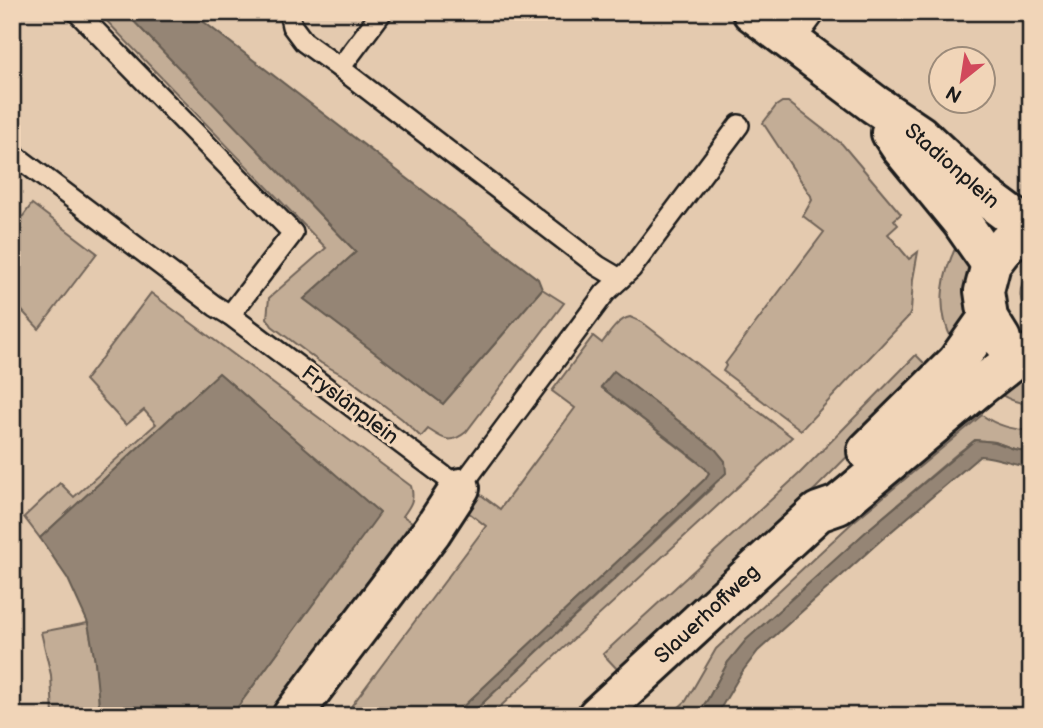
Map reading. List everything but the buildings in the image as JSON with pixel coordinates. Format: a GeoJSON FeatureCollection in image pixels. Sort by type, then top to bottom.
{"type":"FeatureCollection","features":[{"type":"Feature","properties":{"kind":"main road","name":"Stadionplein"},"geometry":{"type":"LineString","coordinates":[[752,12],[874,104],[920,135],[986,197],[1030,229]]}},
{"type":"Feature","properties":{"kind":"main road","name":"Stadionplein"},"geometry":{"type":"LineString","coordinates":[[874,104],[901,148],[961,220],[991,264]]}},
{"type":"Feature","properties":{"kind":"main road"},"geometry":{"type":"LineString","coordinates":[[1025,357],[1001,340],[988,318],[984,291],[991,264],[1007,243],[1030,229]]}},
{"type":"Feature","properties":{"kind":"main road","name":"Slauerhoffweg"},"geometry":{"type":"LineString","coordinates":[[818,512],[825,491],[957,362],[988,318]]}},
{"type":"Feature","properties":{"kind":"main road","name":"Slauerhoffweg"},"geometry":{"type":"LineString","coordinates":[[597,716],[818,512],[838,505],[978,387],[1025,357]]}},
{"type":"Feature","properties":{"kind":"main road"},"geometry":{"type":"LineString","coordinates":[[292,716],[432,531],[460,488]]}},
{"type":"Feature","properties":{"kind":"lane"},"geometry":{"type":"LineString","coordinates":[[77,12],[293,233],[230,315]]}},
{"type":"Feature","properties":{"kind":"lane"},"geometry":{"type":"LineString","coordinates":[[289,12],[292,26],[304,42],[579,251],[620,279]]}},
{"type":"Feature","properties":{"kind":"lane"},"geometry":{"type":"LineString","coordinates":[[340,68],[382,12]]}},
{"type":"Feature","properties":{"kind":"lane"},"geometry":{"type":"LineString","coordinates":[[793,43],[816,12]]}},
{"type":"Feature","properties":{"kind":"lane"},"geometry":{"type":"LineString","coordinates":[[460,488],[605,293],[631,269],[739,125]]}},
{"type":"Feature","properties":{"kind":"lane","name":"Fryslânplein"},"geometry":{"type":"LineString","coordinates":[[12,153],[460,488]]}},
{"type":"Feature","properties":{"kind":"shaded area"},"geometry":{"type":"Polygon","coordinates":[[[98,12],[125,12],[356,252],[304,299],[443,404],[542,289],[564,303],[466,432],[447,439],[428,429],[421,437],[348,378],[321,363],[272,326],[267,318],[269,298],[326,248],[98,12]]]}},
{"type":"Feature","properties":{"kind":"shaded area"},"geometry":{"type":"Polygon","coordinates":[[[125,12],[191,12],[538,279],[542,289],[443,404],[304,299],[356,252],[125,12]]]}},
{"type":"Feature","properties":{"kind":"shaded area"},"geometry":{"type":"Polygon","coordinates":[[[782,102],[788,102],[842,144],[901,214],[894,220],[898,225],[888,234],[909,259],[918,252],[909,316],[801,430],[723,371],[725,364],[824,232],[803,216],[812,200],[811,196],[763,123],[782,102]]]}},
{"type":"Feature","properties":{"kind":"shaded area"},"geometry":{"type":"Polygon","coordinates":[[[32,204],[97,253],[39,329],[12,300],[12,231],[32,204]]]}},
{"type":"Feature","properties":{"kind":"shaded area"},"geometry":{"type":"Polygon","coordinates":[[[960,239],[972,292],[969,315],[953,341],[947,328],[942,302],[945,276],[960,239]]]}},
{"type":"Feature","properties":{"kind":"shaded area"},"geometry":{"type":"Polygon","coordinates":[[[1031,271],[1031,318],[1023,307],[1020,295],[1023,282],[1031,271]]]}},
{"type":"Feature","properties":{"kind":"shaded area"},"geometry":{"type":"Polygon","coordinates":[[[151,293],[411,486],[412,502],[403,516],[412,522],[267,716],[231,716],[379,513],[219,373],[40,538],[24,517],[60,483],[74,497],[156,424],[144,410],[126,425],[85,380],[151,293]]]}},
{"type":"Feature","properties":{"kind":"shaded area"},"geometry":{"type":"Polygon","coordinates":[[[630,317],[642,322],[792,437],[490,716],[469,716],[714,486],[716,450],[615,372],[601,387],[705,468],[709,473],[705,479],[453,716],[344,716],[486,526],[464,509],[477,492],[500,509],[575,408],[552,391],[593,336],[602,343],[618,324],[630,317]]]}},
{"type":"Feature","properties":{"kind":"shaded area"},"geometry":{"type":"Polygon","coordinates":[[[916,355],[932,371],[816,488],[618,670],[603,654],[799,474],[916,355]]]}},
{"type":"Feature","properties":{"kind":"shaded area"},"geometry":{"type":"Polygon","coordinates":[[[614,371],[716,450],[725,461],[726,473],[469,716],[453,716],[709,473],[601,387],[614,371]]]}},
{"type":"Feature","properties":{"kind":"shaded area"},"geometry":{"type":"Polygon","coordinates":[[[219,373],[380,513],[231,716],[98,716],[95,662],[88,623],[68,579],[40,538],[219,373]]]}},
{"type":"Feature","properties":{"kind":"shaded area"},"geometry":{"type":"Polygon","coordinates":[[[1031,378],[1031,405],[1011,400],[994,389],[1014,380],[1031,378]]]}},
{"type":"Feature","properties":{"kind":"shaded area"},"geometry":{"type":"Polygon","coordinates":[[[982,415],[1005,426],[1031,431],[1031,452],[995,442],[975,440],[869,529],[728,662],[696,716],[679,716],[682,712],[678,708],[686,701],[716,649],[853,522],[982,415]]]}},
{"type":"Feature","properties":{"kind":"shaded area"},"geometry":{"type":"Polygon","coordinates":[[[975,440],[995,442],[1031,452],[1031,467],[980,456],[880,541],[758,651],[716,716],[696,716],[728,662],[746,640],[869,529],[975,440]]]}},
{"type":"Feature","properties":{"kind":"shaded area"},"geometry":{"type":"Polygon","coordinates":[[[88,623],[98,681],[98,716],[53,716],[51,675],[41,632],[88,623]]]}}]}
